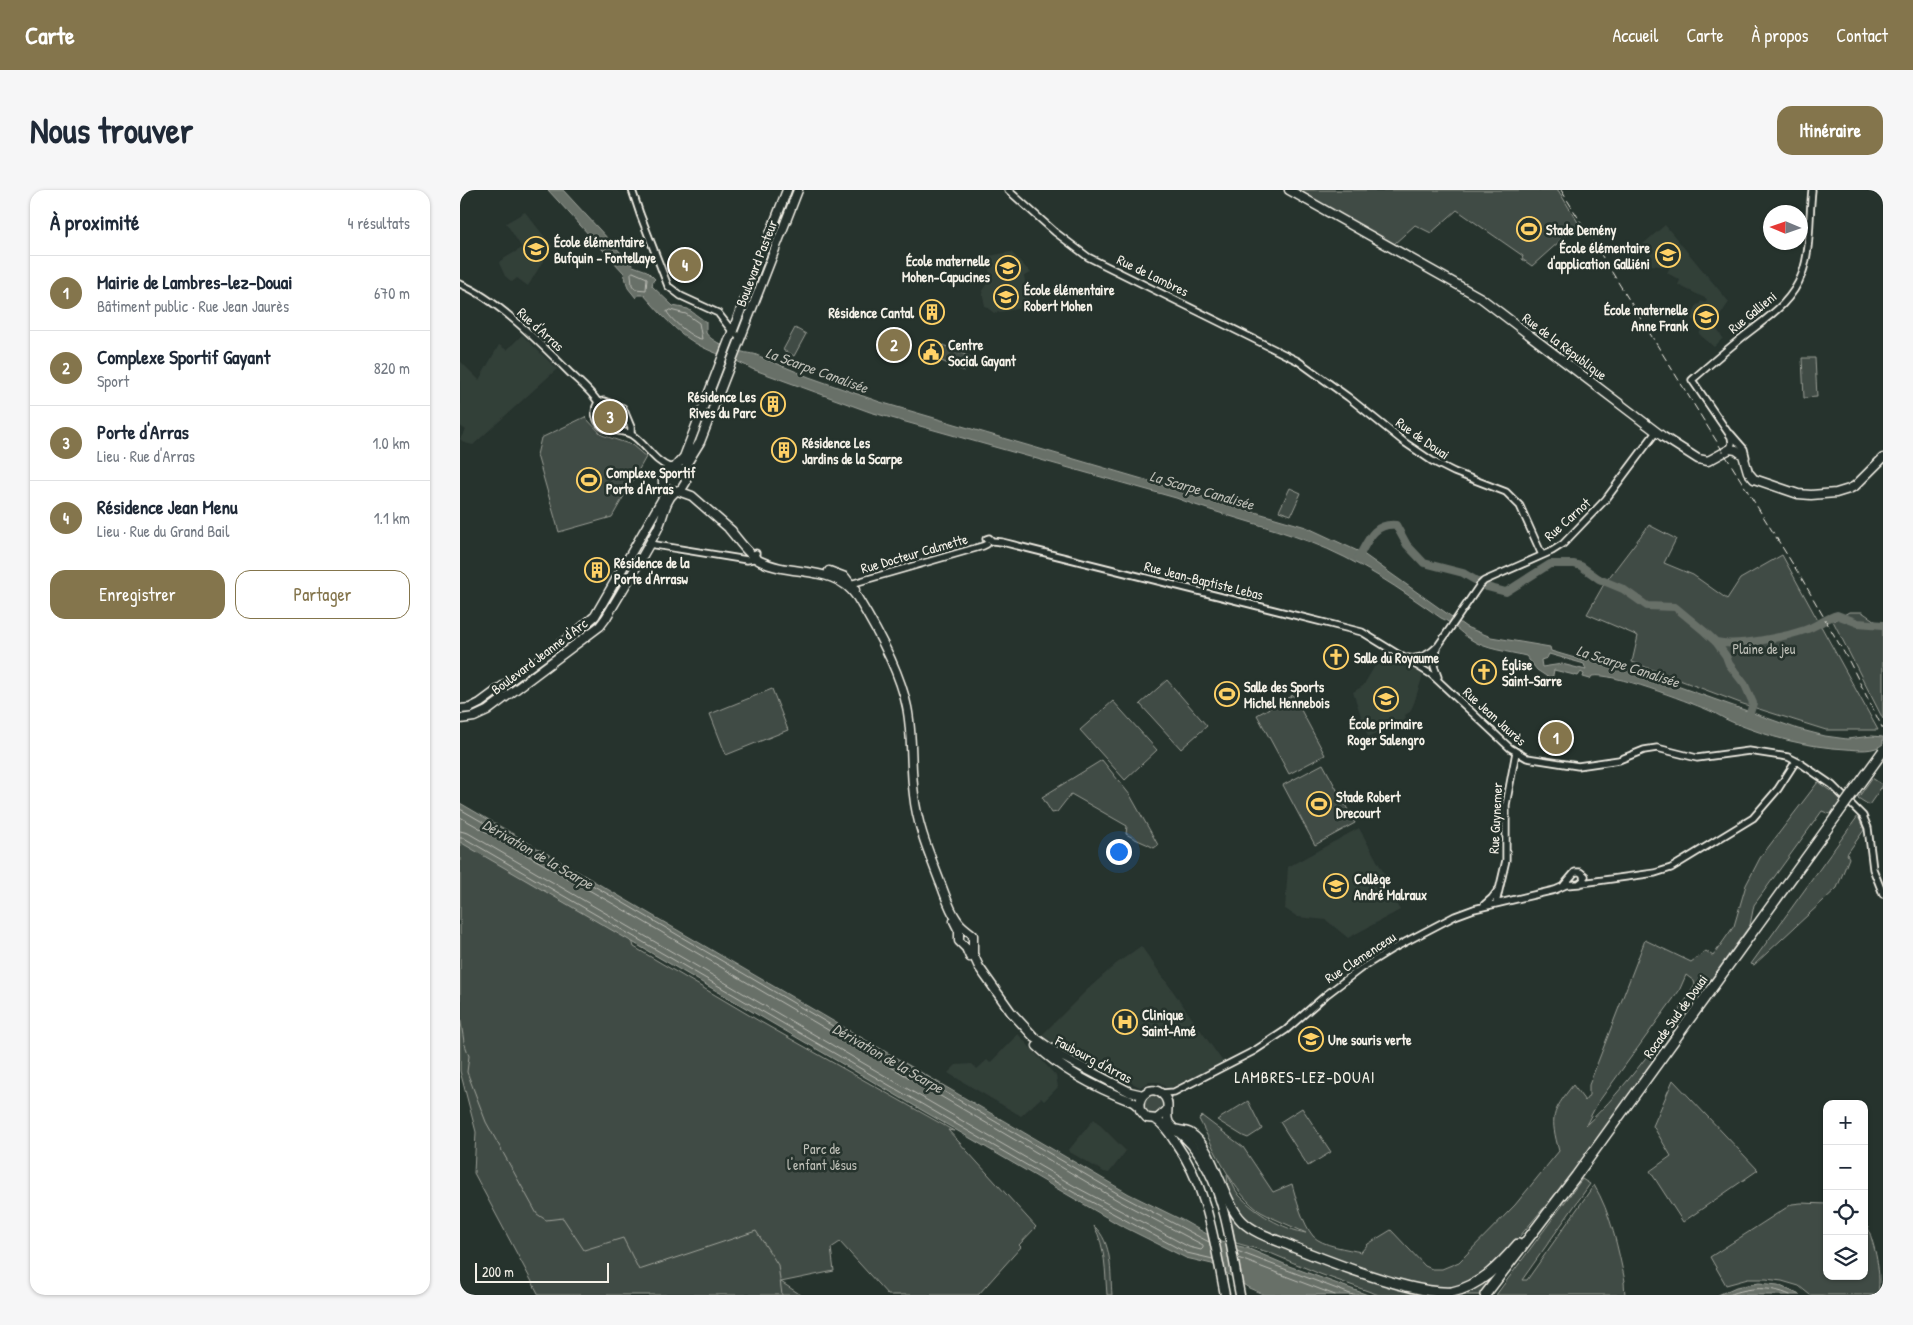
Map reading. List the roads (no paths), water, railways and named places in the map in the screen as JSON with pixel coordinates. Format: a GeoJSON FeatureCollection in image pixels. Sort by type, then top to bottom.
{"type":"FeatureCollection","features":[{"type":"Feature","properties":{"kind":"highway","name":"Rocade Sud de Douai"},"geometry":{"type":"LineString","coordinates":[[1839,817],[1883,751]]}},
{"type":"Feature","properties":{"kind":"highway","name":"Rocade Sud de Douai"},"geometry":{"type":"LineString","coordinates":[[1490,1295],[1883,759]]}},
{"type":"Feature","properties":{"kind":"highway"},"geometry":{"type":"LineString","coordinates":[[1176,1130],[1191,1134],[1199,1142],[1234,1210],[1250,1228],[1344,1267],[1428,1293],[1457,1291],[1484,1278],[1507,1256],[1563,1193]]}},
{"type":"Feature","properties":{"kind":"highway","name":"Rocade Sud de Douai"},"geometry":{"type":"LineString","coordinates":[[1485,1295],[1563,1193],[1578,1177]]}},
{"type":"Feature","properties":{"kind":"main road","name":"Boulevard Pasteur"},"geometry":{"type":"LineString","coordinates":[[673,468],[684,457],[787,190]]}},
{"type":"Feature","properties":{"kind":"main road","name":"Boulevard Pasteur"},"geometry":{"type":"LineString","coordinates":[[686,478],[687,463],[700,442],[798,190]]}},
{"type":"Feature","properties":{"kind":"main road","name":"Rue de la République"},"geometry":{"type":"LineString","coordinates":[[1289,190],[1480,298],[1674,445],[1702,460],[1710,460],[1730,450]]}},
{"type":"Feature","properties":{"kind":"main road"},"geometry":{"type":"LineString","coordinates":[[1730,450],[1738,450],[1741,453],[1750,476],[1756,480],[1798,494],[1808,495],[1846,490],[1855,486],[1883,458]]}},
{"type":"Feature","properties":{"kind":"main road"},"geometry":{"type":"LineString","coordinates":[[1865,475],[1883,451]]}},
{"type":"Feature","properties":{"kind":"main road"},"geometry":{"type":"LineString","coordinates":[[705,506],[691,495],[670,491],[663,483],[664,473],[673,468],[681,469],[689,488],[755,555],[776,567],[831,576],[850,586],[863,607],[892,663],[902,687],[910,729],[913,787],[917,814],[924,838],[958,930],[959,941],[964,945],[969,945],[973,941],[972,933],[967,931],[956,919],[949,905]]}},
{"type":"Feature","properties":{"kind":"main road"},"geometry":{"type":"LineString","coordinates":[[677,491],[684,488],[686,478]]}},
{"type":"Feature","properties":{"kind":"main road","name":"Boulevard Jeanne d'Arc"},"geometry":{"type":"LineString","coordinates":[[460,709],[480,704],[595,616],[662,501],[665,495],[663,483]]}},
{"type":"Feature","properties":{"kind":"main road","name":"Boulevard Jeanne d'Arc"},"geometry":{"type":"LineString","coordinates":[[460,718],[474,716],[487,711],[600,626],[649,544],[659,525],[668,499],[677,491]]}},
{"type":"Feature","properties":{"kind":"main road"},"geometry":{"type":"LineString","coordinates":[[959,936],[967,931]]}},
{"type":"Feature","properties":{"kind":"main road","name":"Faubourg d'Arras"},"geometry":{"type":"LineString","coordinates":[[973,941],[973,954],[979,967],[1010,1012],[1037,1040],[1056,1054],[1096,1075],[1130,1092],[1143,1095]]}},
{"type":"Feature","properties":{"kind":"main road","name":"Faubourg d'Arras"},"geometry":{"type":"LineString","coordinates":[[964,945],[980,975],[1004,1011],[1040,1049],[1085,1080],[1133,1102],[1139,1107]]}},
{"type":"Feature","properties":{"kind":"main road"},"geometry":{"type":"LineString","coordinates":[[1225,1295],[1212,1232],[1195,1173],[1169,1133],[1155,1119],[1144,1116],[1139,1107],[1143,1095],[1152,1091],[1166,1097],[1168,1122],[1194,1147],[1208,1169],[1217,1192],[1240,1294]]}},
{"type":"Feature","properties":{"kind":"main road"},"geometry":{"type":"LineString","coordinates":[[1155,1119],[1162,1116],[1167,1108]]}},
{"type":"Feature","properties":{"kind":"street"},"geometry":{"type":"LineString","coordinates":[[632,190],[668,286],[675,292],[718,313],[739,342]]}},
{"type":"Feature","properties":{"kind":"street","name":"Rue de Lambres"},"geometry":{"type":"LineString","coordinates":[[1008,190],[1055,232],[1088,256],[1300,362]]}},
{"type":"Feature","properties":{"kind":"street","name":"Rue Gallieni"},"geometry":{"type":"LineString","coordinates":[[1726,430],[1692,380],[1740,338],[1776,311],[1794,290],[1801,278],[1805,263],[1812,190]]}},
{"type":"Feature","properties":{"kind":"street","name":"Rue d'Arras"},"geometry":{"type":"LineString","coordinates":[[460,284],[488,299],[508,316],[550,353],[598,402]]}},
{"type":"Feature","properties":{"kind":"street","name":"Rue de Douai"},"geometry":{"type":"LineString","coordinates":[[1300,362],[1404,442],[1432,461],[1454,472],[1506,492],[1520,506],[1542,555]]}},
{"type":"Feature","properties":{"kind":"street"},"geometry":{"type":"LineString","coordinates":[[631,434],[631,428],[623,408],[604,401],[598,402],[595,414],[602,426],[609,430],[631,434],[654,457],[664,465],[673,468]]}},
{"type":"Feature","properties":{"kind":"street"},"geometry":{"type":"LineString","coordinates":[[1726,430],[1732,441],[1730,450]]}},
{"type":"Feature","properties":{"kind":"street"},"geometry":{"type":"LineString","coordinates":[[1726,430],[1744,449],[1747,469]]}},
{"type":"Feature","properties":{"kind":"street","name":"Rue Carnot"},"geometry":{"type":"LineString","coordinates":[[1426,655],[1438,646],[1476,588],[1484,582],[1563,544],[1601,505],[1656,432]]}},
{"type":"Feature","properties":{"kind":"street"},"geometry":{"type":"LineString","coordinates":[[654,457],[661,467],[663,483]]}},
{"type":"Feature","properties":{"kind":"street","name":"Rue Jean-Baptiste Lebas"},"geometry":{"type":"LineString","coordinates":[[989,543],[1001,541],[1357,631],[1366,634],[1420,667]]}},
{"type":"Feature","properties":{"kind":"street","name":"Rue Docteur Calmette"},"geometry":{"type":"LineString","coordinates":[[850,586],[982,547],[989,543]]}},
{"type":"Feature","properties":{"kind":"street"},"geometry":{"type":"LineString","coordinates":[[649,544],[747,560],[755,555]]}},
{"type":"Feature","properties":{"kind":"street","name":"Rue Carnot"},"geometry":{"type":"LineString","coordinates":[[1434,663],[1438,646]]}},
{"type":"Feature","properties":{"kind":"street"},"geometry":{"type":"LineString","coordinates":[[1426,655],[1430,656],[1434,663],[1431,669],[1426,671],[1420,667],[1420,658],[1426,655]]}},
{"type":"Feature","properties":{"kind":"street","name":"Rue Jean-Baptiste Lebas"},"geometry":{"type":"LineString","coordinates":[[1403,657],[1420,658]]}},
{"type":"Feature","properties":{"kind":"street","name":"Rue Jean Jaurès"},"geometry":{"type":"LineString","coordinates":[[1434,663],[1441,683]]}},
{"type":"Feature","properties":{"kind":"street","name":"Rue Jean Jaurès"},"geometry":{"type":"LineString","coordinates":[[1426,671],[1516,752],[1527,758],[1566,766],[1581,766],[1616,760],[1644,750],[1657,748],[1699,758],[1749,751],[1775,754],[1796,761]]}},
{"type":"Feature","properties":{"kind":"street","name":"Rue Guynemer"},"geometry":{"type":"LineString","coordinates":[[1496,903],[1497,891],[1506,856],[1507,801],[1516,752]]}},
{"type":"Feature","properties":{"kind":"street"},"geometry":{"type":"LineString","coordinates":[[1796,761],[1833,786],[1855,807],[1866,822],[1873,869],[1883,894]]}},
{"type":"Feature","properties":{"kind":"street","name":"Rue Clemenceau"},"geometry":{"type":"LineString","coordinates":[[1162,1094],[1172,1093],[1236,1062],[1277,1036],[1337,986],[1374,960],[1451,918],[1477,908],[1562,886],[1668,870],[1750,820],[1782,784],[1796,761]]}},
{"type":"Feature","properties":{"kind":"street"},"geometry":{"type":"LineString","coordinates":[[1584,875],[1584,880],[1578,884],[1572,880],[1572,876],[1577,872],[1584,875],[1594,880],[1602,880]]}},
{"type":"Feature","properties":{"kind":"street","name":"Rue Clemenceau"},"geometry":{"type":"LineString","coordinates":[[1562,886],[1572,876]]}},
{"type":"Feature","properties":{"kind":"street"},"geometry":{"type":"LineString","coordinates":[[1477,908],[1497,891],[1501,898],[1507,901]]}},
{"type":"Feature","properties":{"kind":"street","name":"Rue Clemenceau"},"geometry":{"type":"LineString","coordinates":[[1167,1108],[1172,1097],[1189,1084]]}},
{"type":"Feature","properties":{"kind":"water"},"geometry":{"type":"Polygon","coordinates":[[[548,190],[563,190],[633,266],[647,271],[655,279],[652,286],[673,306],[688,309],[706,322],[706,333],[715,341],[728,347],[754,354],[809,377],[880,402],[1306,527],[1362,553],[1466,627],[1491,637],[1550,647],[1551,651],[1585,661],[1589,659],[1632,670],[1798,729],[1847,739],[1872,736],[1883,737],[1883,744],[1879,747],[1861,750],[1802,744],[1760,732],[1729,721],[1711,711],[1683,700],[1615,678],[1592,676],[1590,679],[1583,677],[1584,674],[1581,672],[1578,676],[1554,670],[1552,680],[1537,670],[1526,656],[1476,643],[1449,622],[1362,566],[1310,542],[1176,498],[870,412],[752,369],[695,343],[681,333],[644,295],[638,295],[636,298],[628,288],[624,273],[548,190]],[[1549,654],[1547,658],[1541,660],[1542,667],[1562,664],[1586,670],[1584,664],[1549,654]]]}},
{"type":"Feature","properties":{"kind":"water","name":"Dérivation de la Scarpe"},"geometry":{"type":"Polygon","coordinates":[[[460,803],[1129,1194],[1221,1242],[1247,1248],[1289,1266],[1368,1295],[1265,1295],[1249,1288],[1212,1264],[1186,1258],[1118,1224],[460,842],[460,803]]]}},
{"type":"Feature","properties":{"kind":"water"},"geometry":{"type":"Polygon","coordinates":[[[1759,1283],[1778,1285],[1800,1295],[1718,1295],[1736,1287],[1759,1283]]]}},
{"type":"Feature","properties":{"kind":"waterway"},"geometry":{"type":"LineString","coordinates":[[1358,558],[1372,534],[1382,527],[1396,525],[1407,545],[1424,563],[1463,573],[1487,587],[1506,592],[1550,564],[1574,564],[1581,566],[1599,579],[1623,589],[1647,606],[1675,607],[1716,642],[1729,664],[1745,685],[1753,703],[1748,720]]}},
{"type":"Feature","properties":{"kind":"waterway"},"geometry":{"type":"LineString","coordinates":[[1716,642],[1748,642],[1785,636],[1805,630],[1837,615],[1858,623],[1883,625]]}},
{"type":"Feature","properties":{"kind":"waterway"},"geometry":{"type":"LineString","coordinates":[[460,1016],[464,1042],[469,1056],[467,1072],[486,1122],[537,1214],[546,1220],[563,1218],[584,1250],[623,1238],[639,1270],[756,1231],[778,1265],[782,1295]]}},
{"type":"Feature","properties":{"kind":"railway"},"geometry":{"type":"LineString","coordinates":[[1561,190],[1802,579],[1850,663],[1883,729]]}},
{"type":"Feature","properties":{"kind":"place","name":"Stade Demény"},"geometry":{"type":"Point","coordinates":[1529,229]}},
{"type":"Feature","properties":{"kind":"place","name":"École élémentaire Bufquin - Fontellaye"},"geometry":{"type":"Point","coordinates":[536,249]}},
{"type":"Feature","properties":{"kind":"place","name":"École élémentaire d'application Galliéni"},"geometry":{"type":"Point","coordinates":[1668,255]}},
{"type":"Feature","properties":{"kind":"place","name":"Résidence Jean Menu"},"geometry":{"type":"Point","coordinates":[685,265]}},
{"type":"Feature","properties":{"kind":"place","name":"École maternelle Mohen-Capucines"},"geometry":{"type":"Point","coordinates":[1008,268]}},
{"type":"Feature","properties":{"kind":"place","name":"École élémentaire Robert Mohen"},"geometry":{"type":"Point","coordinates":[1006,297]}},
{"type":"Feature","properties":{"kind":"place","name":"Résidence Cantal"},"geometry":{"type":"Point","coordinates":[932,312]}},
{"type":"Feature","properties":{"kind":"place","name":"École maternelle Anne Frank"},"geometry":{"type":"Point","coordinates":[1706,317]}},
{"type":"Feature","properties":{"kind":"place","name":"Complexe Sportif Gayant"},"geometry":{"type":"Point","coordinates":[894,345]}},
{"type":"Feature","properties":{"kind":"place","name":"Centre Social Gayant"},"geometry":{"type":"Point","coordinates":[931,352]}},
{"type":"Feature","properties":{"kind":"place","name":"Résidence Les Rives du Parc"},"geometry":{"type":"Point","coordinates":[773,404]}},
{"type":"Feature","properties":{"kind":"place","name":"Porte d'Arras"},"geometry":{"type":"Point","coordinates":[610,417]}},
{"type":"Feature","properties":{"kind":"place","name":"Résidence Les Jardins de la Scarpe"},"geometry":{"type":"Point","coordinates":[784,450]}},
{"type":"Feature","properties":{"kind":"place","name":"Complexe Sportif Porte d'Arras"},"geometry":{"type":"Point","coordinates":[589,480]}},
{"type":"Feature","properties":{"kind":"place","name":"Résidence de la Porte d'Arrasw"},"geometry":{"type":"Point","coordinates":[597,570]}},
{"type":"Feature","properties":{"kind":"place","name":"Salle du Royaume"},"geometry":{"type":"Point","coordinates":[1336,657]}},
{"type":"Feature","properties":{"kind":"place","name":"Église Saint-Sarre"},"geometry":{"type":"Point","coordinates":[1484,672]}},
{"type":"Feature","properties":{"kind":"place","name":"Salle des Sports Michel Hennebois"},"geometry":{"type":"Point","coordinates":[1227,694]}},
{"type":"Feature","properties":{"kind":"place","name":"École primaire Roger Salengro"},"geometry":{"type":"Point","coordinates":[1386,699]}},
{"type":"Feature","properties":{"kind":"place","name":"Mairie de Lambres-lez-Douai"},"geometry":{"type":"Point","coordinates":[1556,738]}},
{"type":"Feature","properties":{"kind":"place","name":"Stade Robert Drecourt"},"geometry":{"type":"Point","coordinates":[1319,804]}},
{"type":"Feature","properties":{"kind":"place","name":"Collège André Malraux"},"geometry":{"type":"Point","coordinates":[1336,886]}},
{"type":"Feature","properties":{"kind":"place","name":"Clinique Saint-Amé"},"geometry":{"type":"Point","coordinates":[1125,1022]}},
{"type":"Feature","properties":{"kind":"place","name":"Une souris verte"},"geometry":{"type":"Point","coordinates":[1311,1039]}},
{"type":"Feature","properties":{"kind":"district","name":"LAMBRES-LEZ-DOUAI"},"geometry":{"type":"Point","coordinates":[1305,1077]}},
{"type":"Feature","properties":{"kind":"water label","name":"La Scarpe Canalisée"},"geometry":{"type":"Point","coordinates":[817,370]}},
{"type":"Feature","properties":{"kind":"water label","name":"La Scarpe Canalisée"},"geometry":{"type":"Point","coordinates":[1202,490]}},
{"type":"Feature","properties":{"kind":"water label","name":"La Scarpe Canalisée"},"geometry":{"type":"Point","coordinates":[1628,666]}},
{"type":"Feature","properties":{"kind":"park label","name":"Plaine de jeu"},"geometry":{"type":"Point","coordinates":[1764,648]}},
{"type":"Feature","properties":{"kind":"park label","name":"Parc de l'enfant Jésus"},"geometry":{"type":"Point","coordinates":[822,1156]}}]}
